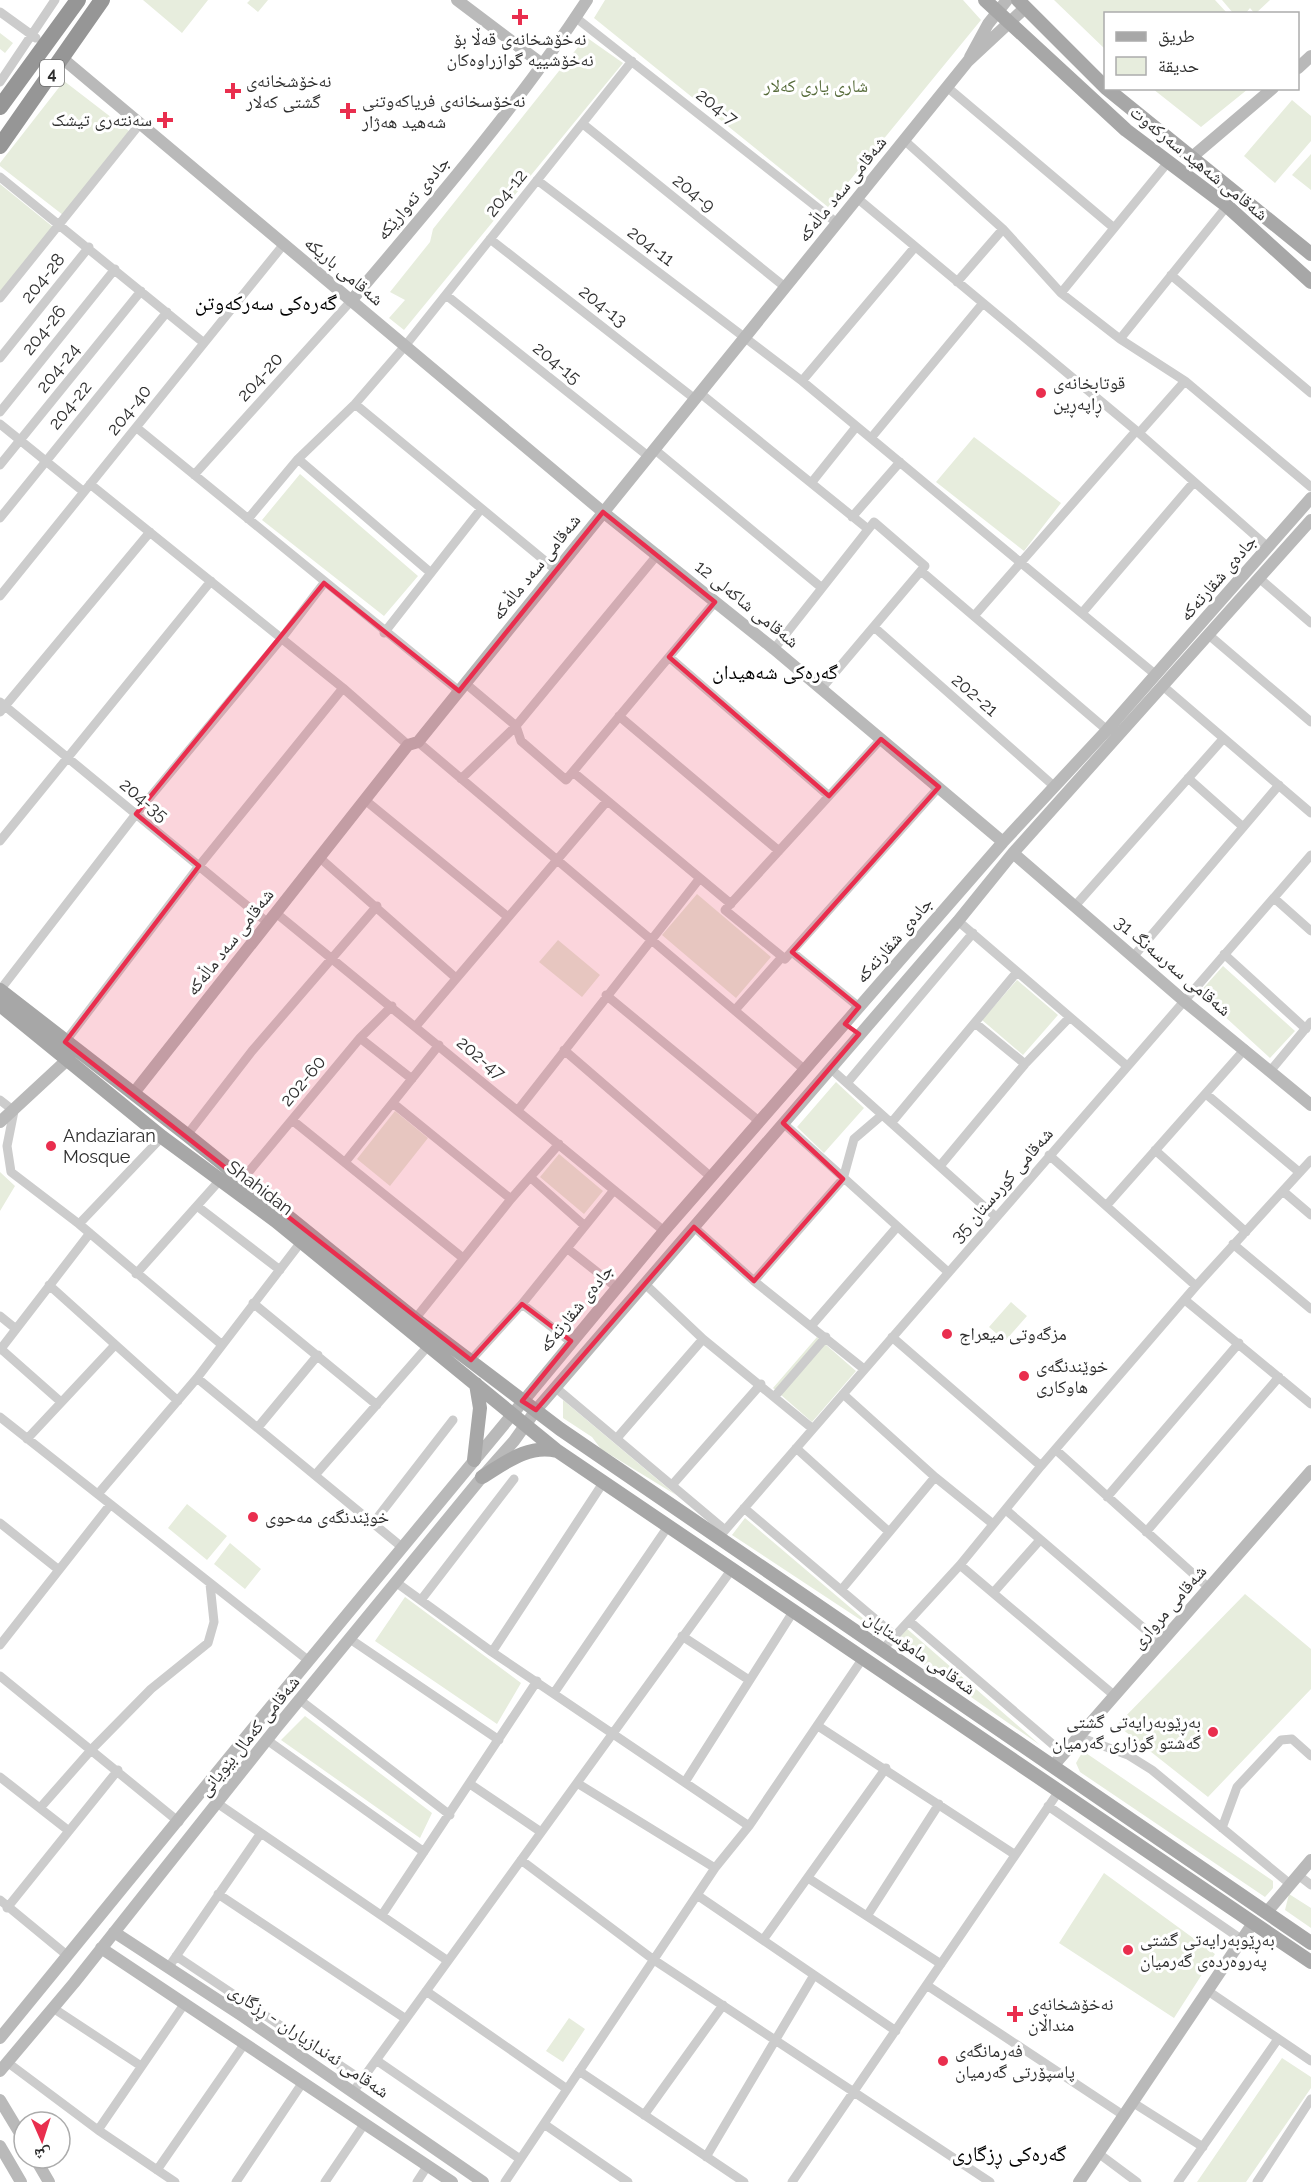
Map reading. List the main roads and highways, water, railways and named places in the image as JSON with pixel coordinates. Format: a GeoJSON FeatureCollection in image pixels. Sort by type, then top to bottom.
{"type":"FeatureCollection","features":[{"type":"Feature","properties":{"kind":"highway","name":"4"},"geometry":{"type":"LineString","coordinates":[[0,107],[39,41],[78,0]]}},
{"type":"Feature","properties":{"kind":"highway","name":"4"},"geometry":{"type":"LineString","coordinates":[[0,146],[102,0]]}},
{"type":"Feature","properties":{"kind":"main road","name":"شەقامی شەهید سەرکەوت"},"geometry":{"type":"LineString","coordinates":[[985,0],[1126,130],[1227,206],[1311,282]]}},
{"type":"Feature","properties":{"kind":"main road","name":"شەقامی شەهید سەرکەوت"},"geometry":{"type":"LineString","coordinates":[[1022,4],[1104,86]]}},
{"type":"Feature","properties":{"kind":"main road","name":"شەقامی شەهید سەرکەوت"},"geometry":{"type":"LineString","coordinates":[[1108,90],[1311,254]]}},
{"type":"Feature","properties":{"kind":"main road"},"geometry":{"type":"LineString","coordinates":[[0,990],[187,1135],[242,1180],[278,1216]]}},
{"type":"Feature","properties":{"kind":"main road","name":"Shahidan"},"geometry":{"type":"LineString","coordinates":[[0,1005],[162,1137],[220,1180],[278,1216],[301,1242],[512,1413]]}},
{"type":"Feature","properties":{"kind":"main road","name":"شەقامی مامۆستایان"},"geometry":{"type":"LineString","coordinates":[[278,1216],[471,1360],[522,1401],[723,1533],[883,1649],[1311,1943]]}},
{"type":"Feature","properties":{"kind":"main road"},"geometry":{"type":"LineString","coordinates":[[474,1460],[480,1408],[476,1384]]}},
{"type":"Feature","properties":{"kind":"main road","name":"شەقامی مامۆستایان"},"geometry":{"type":"LineString","coordinates":[[512,1413],[559,1452],[603,1483],[669,1525],[793,1612],[1311,1962]]}},
{"type":"Feature","properties":{"kind":"main road"},"geometry":{"type":"LineString","coordinates":[[482,1477],[529,1451],[544,1449],[559,1452]]}},
{"type":"Feature","properties":{"kind":"main road"},"geometry":{"type":"LineString","coordinates":[[1138,1844],[1145,1841],[1148,1831]]}},
{"type":"Feature","properties":{"kind":"main road"},"geometry":{"type":"LineString","coordinates":[[1169,1865],[1171,1854],[1178,1851]]}},
{"type":"Feature","properties":{"kind":"place","name":"نەخۆشخانەی قەڵا بۆ نەخۆشییە گوازراوەکان"},"geometry":{"type":"Point","coordinates":[520,17]}},
{"type":"Feature","properties":{"kind":"place","name":"نەخۆشخانەی گشتی کەلار"},"geometry":{"type":"Point","coordinates":[233,91]}},
{"type":"Feature","properties":{"kind":"place","name":"نەخۆسخانەی فریاکەوتنی شەهید هەژار"},"geometry":{"type":"Point","coordinates":[348,111]}},
{"type":"Feature","properties":{"kind":"place","name":"سەنتەری تیشک"},"geometry":{"type":"Point","coordinates":[165,120]}},
{"type":"Feature","properties":{"kind":"place","name":"قوتابخانەی ڕاپەڕین"},"geometry":{"type":"Point","coordinates":[1041,393]}},
{"type":"Feature","properties":{"kind":"place","name":"Andaziaran Mosque"},"geometry":{"type":"Point","coordinates":[51,1146]}},
{"type":"Feature","properties":{"kind":"place","name":"مزگەوتی میعراج"},"geometry":{"type":"Point","coordinates":[947,1334]}},
{"type":"Feature","properties":{"kind":"place","name":"خوێندنگەی هاوکاری"},"geometry":{"type":"Point","coordinates":[1024,1376]}},
{"type":"Feature","properties":{"kind":"place","name":"خوێندنگەی مەحوی"},"geometry":{"type":"Point","coordinates":[253,1517]}},
{"type":"Feature","properties":{"kind":"place","name":"بەڕێوبەرایەتی گشتی گەشتو گوزاری گەرمیان"},"geometry":{"type":"Point","coordinates":[1213,1732]}},
{"type":"Feature","properties":{"kind":"place","name":"بەڕێوبەرایەتی گشتی پەروەردەی گەرمیان"},"geometry":{"type":"Point","coordinates":[1128,1950]}},
{"type":"Feature","properties":{"kind":"place","name":"نەخۆشخانەی منداڵان"},"geometry":{"type":"Point","coordinates":[1015,2014]}},
{"type":"Feature","properties":{"kind":"place","name":"فەرمانگەی پاسپۆرتی گەرمیان"},"geometry":{"type":"Point","coordinates":[943,2061]}},
{"type":"Feature","properties":{"kind":"district","name":"گەرەکی سەرکەوتن"},"geometry":{"type":"Point","coordinates":[266,303]}},
{"type":"Feature","properties":{"kind":"district","name":"گەرەکی شەهیدان"},"geometry":{"type":"Point","coordinates":[775,672]}},
{"type":"Feature","properties":{"kind":"district","name":"گەرەکی ڕزگاری"},"geometry":{"type":"Point","coordinates":[1009,2154]}},
{"type":"Feature","properties":{"kind":"park label","name":"شاری یاری کەلار"},"geometry":{"type":"Point","coordinates":[816,86]}}]}
